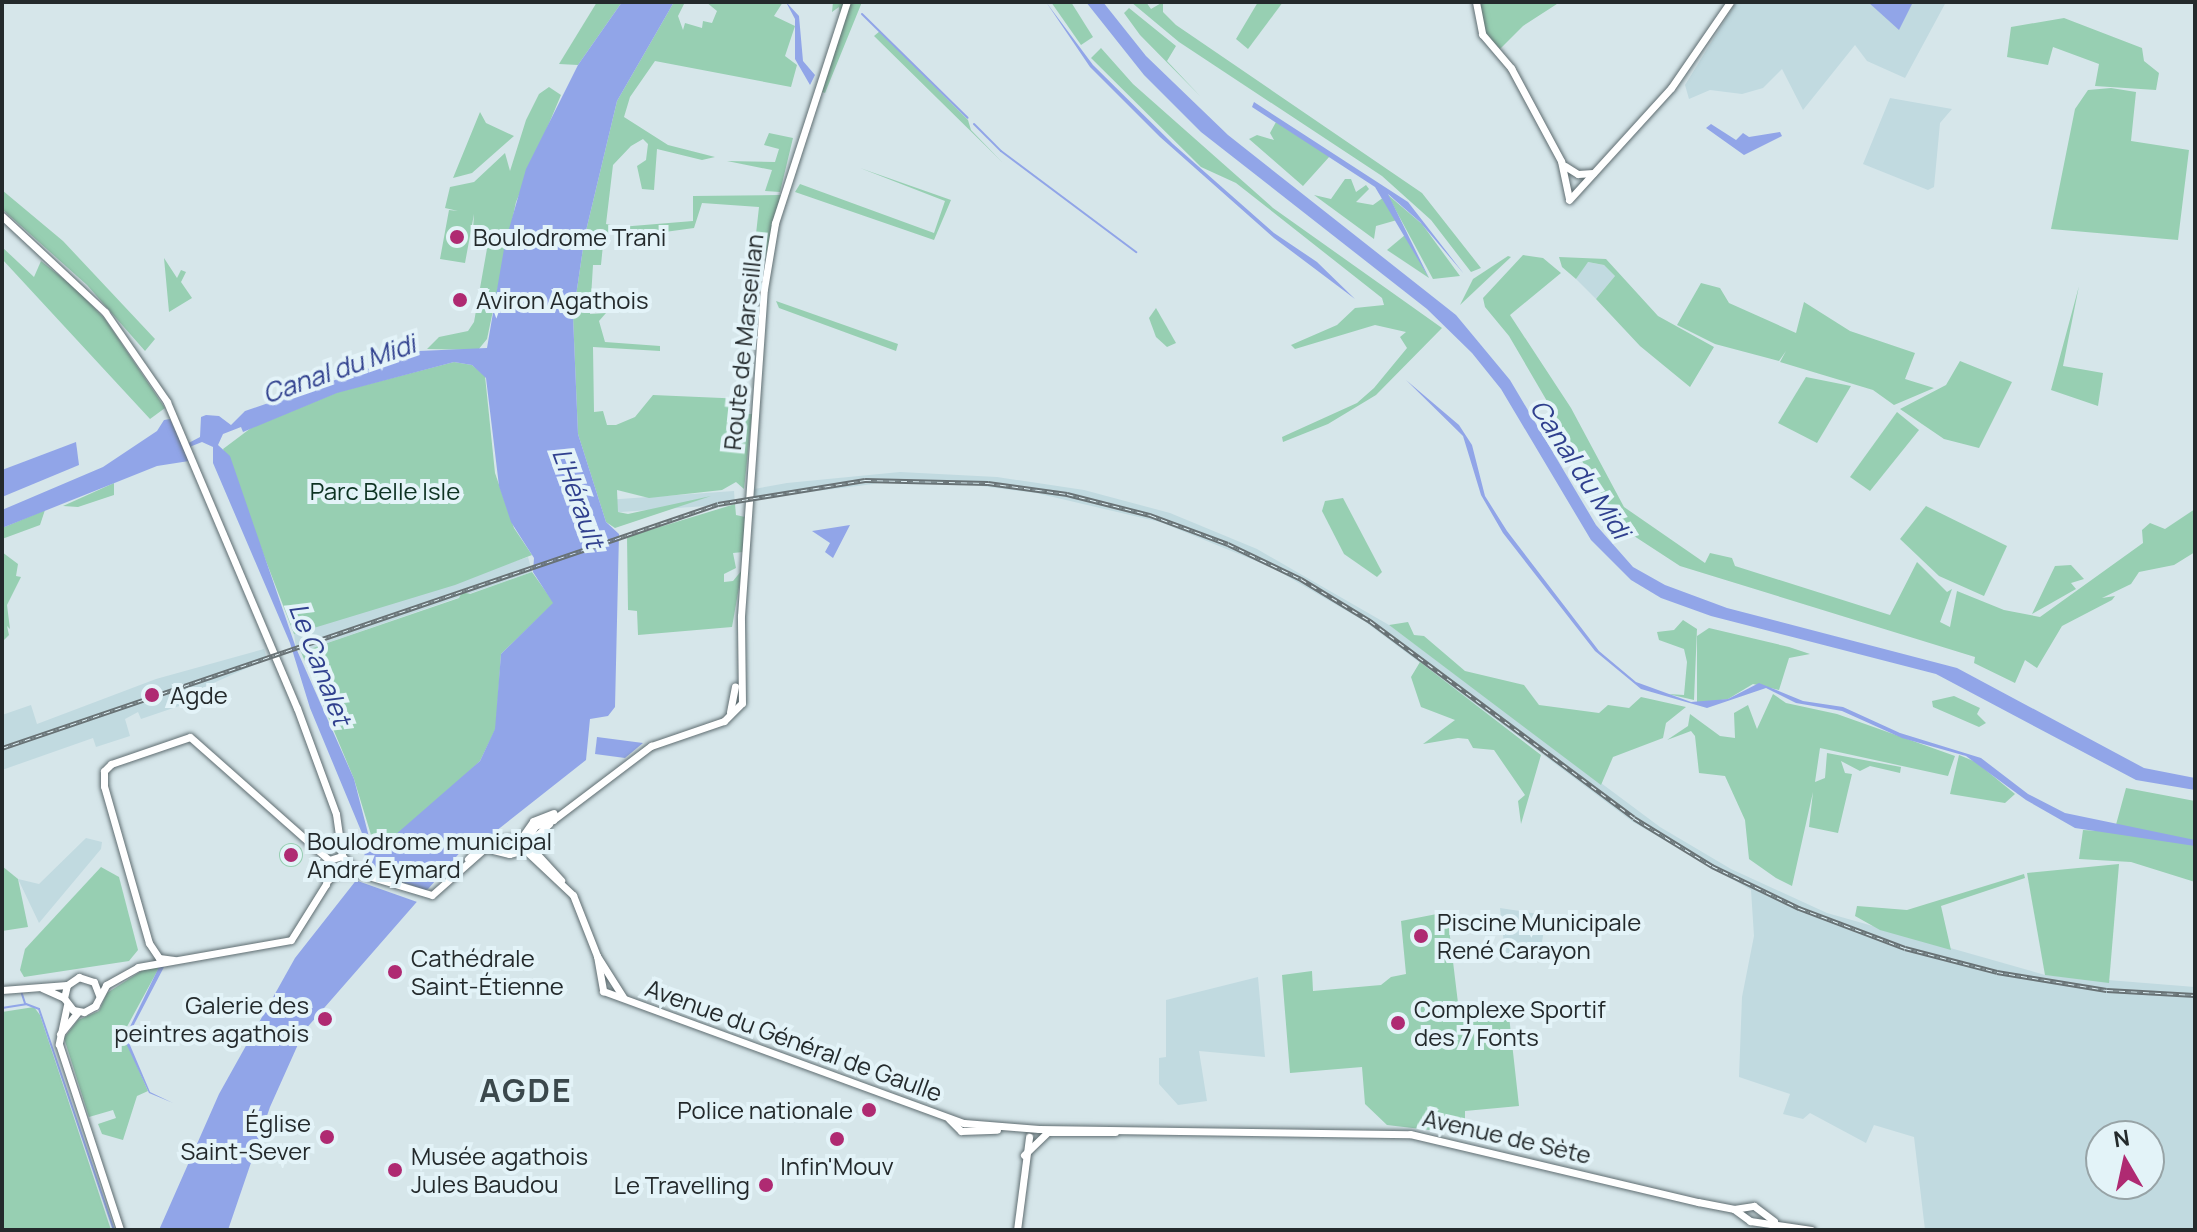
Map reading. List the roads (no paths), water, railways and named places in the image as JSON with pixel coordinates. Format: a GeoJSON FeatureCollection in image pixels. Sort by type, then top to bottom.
{"type":"FeatureCollection","features":[{"type":"Feature","properties":{"kind":"main road","name":"Route de Marseillan"},"geometry":{"type":"LineString","coordinates":[[614,774],[651,746],[728,718],[739,698],[741,616],[764,289],[775,223],[847,2]]}},
{"type":"Feature","properties":{"kind":"main road"},"geometry":{"type":"LineString","coordinates":[[1476,2],[1482,34],[1507,62],[1561,161],[1582,185]]}},
{"type":"Feature","properties":{"kind":"main road"},"geometry":{"type":"LineString","coordinates":[[1570,173],[1569,200],[1671,88],[1730,2]]}},
{"type":"Feature","properties":{"kind":"main road"},"geometry":{"type":"LineString","coordinates":[[1570,173],[1594,172]]}},
{"type":"Feature","properties":{"kind":"main road"},"geometry":{"type":"LineString","coordinates":[[2,216],[100,306],[141,360],[187,446],[297,708],[336,814],[340,842],[336,872],[328,880],[297,935],[273,945],[138,967]]}},
{"type":"Feature","properties":{"kind":"main road"},"geometry":{"type":"LineString","coordinates":[[174,960],[159,958],[149,943],[103,772],[111,764],[190,737],[358,873]]}},
{"type":"Feature","properties":{"kind":"main road"},"geometry":{"type":"LineString","coordinates":[[537,851],[535,837],[614,774]]}},
{"type":"Feature","properties":{"kind":"main road"},"geometry":{"type":"LineString","coordinates":[[525,842],[533,821],[614,774]]}},
{"type":"Feature","properties":{"kind":"main road"},"geometry":{"type":"LineString","coordinates":[[336,872],[358,873],[434,895],[485,848],[503,850],[525,842],[535,826],[553,820]]}},
{"type":"Feature","properties":{"kind":"main road"},"geometry":{"type":"LineString","coordinates":[[503,850],[506,839]]}},
{"type":"Feature","properties":{"kind":"main road"},"geometry":{"type":"LineString","coordinates":[[464,867],[481,844],[506,839],[525,842],[537,851],[580,906],[597,956],[598,982],[607,991],[612,980]]}},
{"type":"Feature","properties":{"kind":"main road"},"geometry":{"type":"LineString","coordinates":[[525,842],[564,885]]}},
{"type":"Feature","properties":{"kind":"main road"},"geometry":{"type":"LineString","coordinates":[[336,872],[338,858]]}},
{"type":"Feature","properties":{"kind":"main road"},"geometry":{"type":"LineString","coordinates":[[59,1036],[78,1012],[92,1009],[99,995],[146,959],[149,943]]}},
{"type":"Feature","properties":{"kind":"main road","name":"Avenue du Général de Gaulle"},"geometry":{"type":"LineString","coordinates":[[597,956],[625,998]]}},
{"type":"Feature","properties":{"kind":"main road"},"geometry":{"type":"LineString","coordinates":[[2,990],[67,985],[79,977],[94,982],[118,978]]}},
{"type":"Feature","properties":{"kind":"main road"},"geometry":{"type":"LineString","coordinates":[[598,982],[612,980]]}},
{"type":"Feature","properties":{"kind":"main road"},"geometry":{"type":"LineString","coordinates":[[94,982],[99,995]]}},
{"type":"Feature","properties":{"kind":"main road"},"geometry":{"type":"LineString","coordinates":[[67,985],[59,1036],[120,1227]]}},
{"type":"Feature","properties":{"kind":"main road"},"geometry":{"type":"LineString","coordinates":[[36,986],[78,1012]]}},
{"type":"Feature","properties":{"kind":"main road","name":"Avenue du Général de Gaulle"},"geometry":{"type":"LineString","coordinates":[[607,991],[949,1119],[974,1125]]}},
{"type":"Feature","properties":{"kind":"main road","name":"Avenue du Général de Gaulle"},"geometry":{"type":"LineString","coordinates":[[949,1119],[961,1131]]}},
{"type":"Feature","properties":{"kind":"main road","name":"Avenue de Sète"},"geometry":{"type":"LineString","coordinates":[[974,1125],[1033,1134],[1123,1130],[1410,1134],[1747,1213]]}},
{"type":"Feature","properties":{"kind":"main road","name":"Avenue de Sète"},"geometry":{"type":"LineString","coordinates":[[961,1131],[1016,1130],[1033,1134]]}},
{"type":"Feature","properties":{"kind":"main road"},"geometry":{"type":"LineString","coordinates":[[1017,1230],[1024,1155],[1033,1134]]}},
{"type":"Feature","properties":{"kind":"main road"},"geometry":{"type":"LineString","coordinates":[[1747,1213],[1754,1206],[1760,1216]]}},
{"type":"Feature","properties":{"kind":"main road"},"geometry":{"type":"LineString","coordinates":[[1747,1213],[1811,1230]]}},
{"type":"Feature","properties":{"kind":"water","name":"L'Hérault"},"geometry":{"type":"Polygon","coordinates":[[[622,2],[674,2],[617,101],[585,235],[573,316],[578,434],[606,522],[619,534],[615,707],[608,716],[590,719],[586,760],[491,835],[463,849],[304,1031],[270,1107],[228,1230],[159,1230],[219,1094],[295,958],[365,869],[364,838],[310,708],[290,643],[213,463],[213,447],[202,442],[184,450],[189,461],[157,466],[2,528],[2,510],[103,467],[157,431],[164,420],[170,419],[183,446],[200,437],[201,417],[206,415],[219,416],[231,425],[245,411],[419,351],[487,348],[505,243],[526,169],[578,65],[622,2]],[[454,362],[337,393],[243,432],[241,427],[223,434],[218,445],[230,456],[296,648],[354,779],[369,837],[379,849],[480,761],[495,729],[501,654],[553,603],[533,572],[534,558],[511,522],[499,486],[486,378],[472,365],[454,362]]]}},
{"type":"Feature","properties":{"kind":"water"},"geometry":{"type":"Polygon","coordinates":[[[786,2],[799,16],[803,61],[815,75],[810,85],[795,59],[795,19],[786,2]]]}},
{"type":"Feature","properties":{"kind":"water"},"geometry":{"type":"Polygon","coordinates":[[[1046,2],[1093,65],[1173,144],[1274,233],[1317,262],[1355,299],[1274,238],[1160,137],[1090,67],[1046,2]]]}},
{"type":"Feature","properties":{"kind":"water"},"geometry":{"type":"Polygon","coordinates":[[[1086,2],[1103,2],[1146,56],[1228,135],[1456,315],[1510,380],[1596,525],[1633,567],[1665,585],[1727,608],[1957,668],[2144,768],[2195,778],[2195,790],[2136,780],[1936,674],[1711,616],[1661,598],[1631,580],[1591,540],[1501,389],[1472,353],[1427,309],[1201,132],[1144,75],[1086,2]]]}},
{"type":"Feature","properties":{"kind":"water"},"geometry":{"type":"Polygon","coordinates":[[[1868,2],[1913,2],[1899,30],[1868,2]]]}},
{"type":"Feature","properties":{"kind":"water"},"geometry":{"type":"Polygon","coordinates":[[[1254,102],[1408,202],[1464,274],[1420,222],[1388,194],[1429,278],[1375,187],[1252,107],[1254,102]]]}},
{"type":"Feature","properties":{"kind":"water"},"geometry":{"type":"Polygon","coordinates":[[[1711,124],[1736,140],[1743,133],[1749,137],[1780,132],[1782,136],[1744,155],[1706,128],[1711,124]]]}},
{"type":"Feature","properties":{"kind":"water"},"geometry":{"type":"Polygon","coordinates":[[[1406,380],[1459,425],[1472,445],[1485,496],[1507,531],[1599,651],[1636,682],[1691,702],[1728,699],[1759,683],[1803,701],[1843,707],[1900,733],[1981,758],[2028,794],[2065,813],[2195,840],[2195,846],[2075,828],[2026,800],[1966,756],[1902,738],[1842,711],[1796,703],[1766,688],[1707,708],[1641,689],[1595,651],[1503,533],[1481,495],[1463,436],[1406,380]]]}},
{"type":"Feature","properties":{"kind":"water"},"geometry":{"type":"Polygon","coordinates":[[[76,442],[79,465],[2,497],[2,470],[76,442]]]}},
{"type":"Feature","properties":{"kind":"water"},"geometry":{"type":"Polygon","coordinates":[[[850,525],[833,558],[825,552],[830,543],[812,531],[850,525]]]}},
{"type":"Feature","properties":{"kind":"water"},"geometry":{"type":"Polygon","coordinates":[[[597,737],[643,743],[625,758],[595,754],[597,737]]]}},
{"type":"Feature","properties":{"kind":"water"},"geometry":{"type":"Polygon","coordinates":[[[159,967],[164,967],[127,1038],[150,1092],[173,1103],[149,1093],[124,1039],[159,967]]]}},
{"type":"Feature","properties":{"kind":"waterway"},"geometry":{"type":"LineString","coordinates":[[862,14],[968,118]]}},
{"type":"Feature","properties":{"kind":"waterway"},"geometry":{"type":"LineString","coordinates":[[974,124],[1001,151],[1136,252]]}},
{"type":"Feature","properties":{"kind":"waterway"},"geometry":{"type":"LineString","coordinates":[[21,991],[25,1003]]}},
{"type":"Feature","properties":{"kind":"waterway"},"geometry":{"type":"LineString","coordinates":[[2,1008],[26,1004],[39,1009],[114,1230]]}},
{"type":"Feature","properties":{"kind":"railway"},"geometry":{"type":"LineString","coordinates":[[2,748],[718,504],[865,480],[988,483],[1067,494],[1150,515],[1228,544],[1301,579],[1370,621],[1634,818],[1712,866],[1799,908],[1905,948],[1997,972],[2107,990],[2195,995]]}},
{"type":"Feature","properties":{"kind":"place","name":"Boulodrome Trani"},"geometry":{"type":"Point","coordinates":[457,237]}},
{"type":"Feature","properties":{"kind":"place","name":"Aviron Agathois"},"geometry":{"type":"Point","coordinates":[460,300]}},
{"type":"Feature","properties":{"kind":"place","name":"Agde"},"geometry":{"type":"Point","coordinates":[152,695]}},
{"type":"Feature","properties":{"kind":"place","name":"Boulodrome municipal André Eymard"},"geometry":{"type":"Point","coordinates":[291,855]}},
{"type":"Feature","properties":{"kind":"place","name":"Piscine Municipale René Carayon"},"geometry":{"type":"Point","coordinates":[1421,936]}},
{"type":"Feature","properties":{"kind":"place","name":"Cathédrale Saint-Étienne"},"geometry":{"type":"Point","coordinates":[395,972]}},
{"type":"Feature","properties":{"kind":"place","name":"Galerie des peintres agathois"},"geometry":{"type":"Point","coordinates":[325,1019]}},
{"type":"Feature","properties":{"kind":"place","name":"Complexe Sportif des 7 Fonts"},"geometry":{"type":"Point","coordinates":[1398,1023]}},
{"type":"Feature","properties":{"kind":"place","name":"Police nationale"},"geometry":{"type":"Point","coordinates":[869,1110]}},
{"type":"Feature","properties":{"kind":"place","name":"Église Saint-Sever"},"geometry":{"type":"Point","coordinates":[327,1137]}},
{"type":"Feature","properties":{"kind":"place","name":"Infin'Mouv"},"geometry":{"type":"Point","coordinates":[837,1139]}},
{"type":"Feature","properties":{"kind":"place","name":"Musée agathois Jules Baudou"},"geometry":{"type":"Point","coordinates":[395,1170]}},
{"type":"Feature","properties":{"kind":"place","name":"Le Travelling"},"geometry":{"type":"Point","coordinates":[766,1185]}},
{"type":"Feature","properties":{"kind":"district","name":"AGDE"},"geometry":{"type":"Point","coordinates":[526,1090]}},
{"type":"Feature","properties":{"kind":"water label","name":"Canal du Midi"},"geometry":{"type":"Point","coordinates":[339,369]}},
{"type":"Feature","properties":{"kind":"water label","name":"Canal du Midi"},"geometry":{"type":"Point","coordinates":[1580,469]}},
{"type":"Feature","properties":{"kind":"water label","name":"Le Canalet"},"geometry":{"type":"Point","coordinates":[320,664]}},
{"type":"Feature","properties":{"kind":"park label","name":"Parc Belle Isle"},"geometry":{"type":"Point","coordinates":[385,491]}}]}
